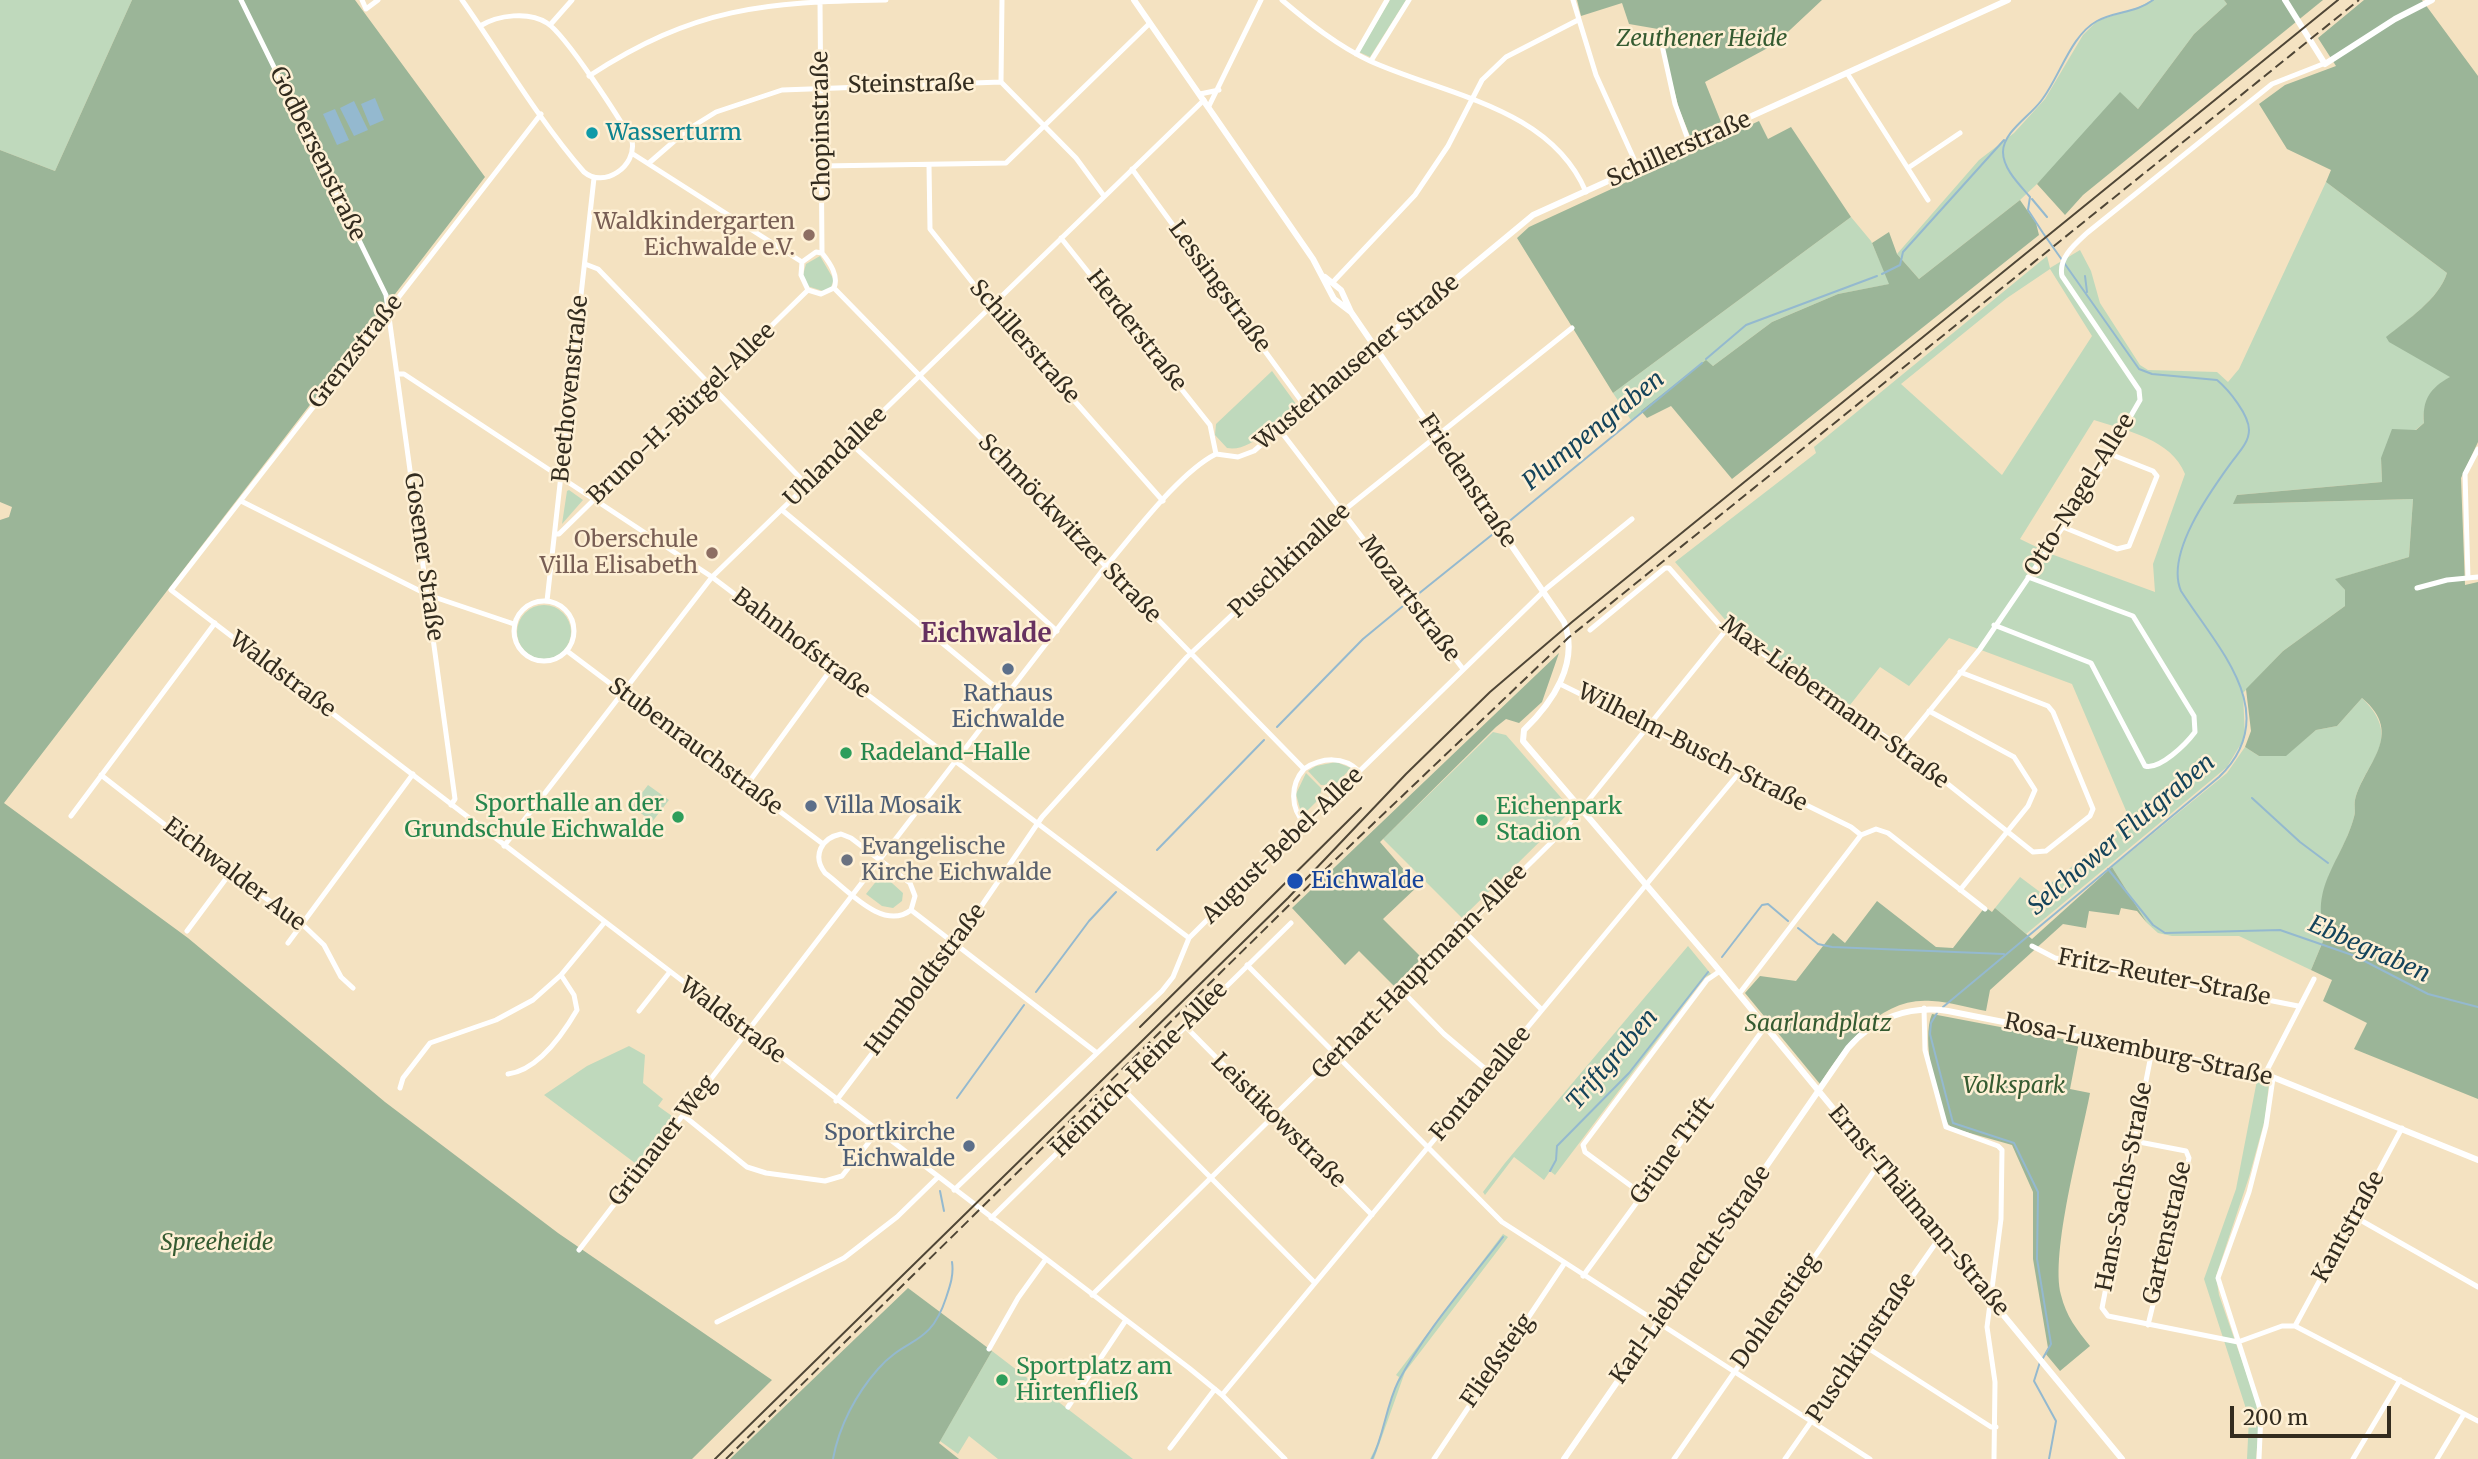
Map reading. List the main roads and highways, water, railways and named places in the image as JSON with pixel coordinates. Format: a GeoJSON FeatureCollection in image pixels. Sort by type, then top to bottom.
{"type":"FeatureCollection","features":[{"type":"Feature","properties":{"kind":"water"},"geometry":{"type":"Polygon","coordinates":[[[375,98],[384,120],[370,126],[361,104],[375,98]]]}},
{"type":"Feature","properties":{"kind":"water"},"geometry":{"type":"Polygon","coordinates":[[[354,101],[368,130],[354,136],[340,108],[354,101]]]}},
{"type":"Feature","properties":{"kind":"water"},"geometry":{"type":"Polygon","coordinates":[[[335,109],[349,140],[337,145],[323,114],[335,109]]]}},
{"type":"Feature","properties":{"kind":"waterway","name":"Selchower Flutgraben"},"geometry":{"type":"LineString","coordinates":[[1943,1007],[2219,777],[2238,753],[2246,730],[2246,706],[2239,682],[2227,659],[2181,591],[2178,576],[2179,559],[2192,524],[2247,439],[2249,430],[2246,417],[2217,380],[2152,374],[2139,369],[2028,210],[2030,197],[2006,165],[2003,152],[2007,138],[2041,101],[2080,36],[2097,21],[2153,0]]}},
{"type":"Feature","properties":{"kind":"waterway","name":"Plumpengraben"},"geometry":{"type":"LineString","coordinates":[[1882,274],[1900,265],[1903,252],[2004,140]]}},
{"type":"Feature","properties":{"kind":"waterway"},"geometry":{"type":"LineString","coordinates":[[2032,199],[2047,217]]}},
{"type":"Feature","properties":{"kind":"waterway","name":"Plumpengraben"},"geometry":{"type":"LineString","coordinates":[[1706,359],[1746,325],[1877,276]]}},
{"type":"Feature","properties":{"kind":"waterway"},"geometry":{"type":"LineString","coordinates":[[2085,276],[2087,292]]}},
{"type":"Feature","properties":{"kind":"waterway","name":"Plumpengraben"},"geometry":{"type":"LineString","coordinates":[[1507,523],[1702,363]]}},
{"type":"Feature","properties":{"kind":"waterway","name":"Plumpengraben"},"geometry":{"type":"LineString","coordinates":[[1417,595],[1493,534]]}},
{"type":"Feature","properties":{"kind":"waterway","name":"Plumpengraben"},"geometry":{"type":"LineString","coordinates":[[1277,727],[1363,639],[1403,606]]}},
{"type":"Feature","properties":{"kind":"waterway","name":"Plumpengraben"},"geometry":{"type":"LineString","coordinates":[[1157,850],[1264,740]]}},
{"type":"Feature","properties":{"kind":"waterway"},"geometry":{"type":"LineString","coordinates":[[2252,798],[2300,842],[2328,863]]}},
{"type":"Feature","properties":{"kind":"waterway","name":"Ebbegraben"},"geometry":{"type":"LineString","coordinates":[[2108,869],[2153,925],[2165,933],[2280,930],[2355,956],[2428,994],[2478,1007]]}},
{"type":"Feature","properties":{"kind":"waterway","name":"Plumpengraben"},"geometry":{"type":"LineString","coordinates":[[1036,992],[1089,921],[1116,892]]}},
{"type":"Feature","properties":{"kind":"waterway","name":"Triftgraben"},"geometry":{"type":"LineString","coordinates":[[1722,957],[1762,905],[1768,904],[1788,921]]}},
{"type":"Feature","properties":{"kind":"waterway","name":"Triftgraben"},"geometry":{"type":"LineString","coordinates":[[1798,928],[1818,944],[1832,947],[2004,954]]}},
{"type":"Feature","properties":{"kind":"waterway","name":"Triftgraben"},"geometry":{"type":"LineString","coordinates":[[1550,1171],[1556,1160],[1557,1146],[1629,1073],[1708,972]]}},
{"type":"Feature","properties":{"kind":"waterway","name":"Plumpengraben"},"geometry":{"type":"LineString","coordinates":[[957,1098],[1024,1005]]}},
{"type":"Feature","properties":{"kind":"waterway","name":"Selchower Flutgraben"},"geometry":{"type":"LineString","coordinates":[[1937,1013],[1931,1023],[1930,1034],[1953,1123],[2014,1143],[2038,1192],[2037,1259],[2051,1344],[2043,1358]]}},
{"type":"Feature","properties":{"kind":"waterway","name":"Plumpengraben"},"geometry":{"type":"LineString","coordinates":[[940,1191],[944,1211]]}},
{"type":"Feature","properties":{"kind":"waterway"},"geometry":{"type":"LineString","coordinates":[[1372,1459],[1394,1391],[1409,1363],[1503,1237]]}},
{"type":"Feature","properties":{"kind":"waterway","name":"Plumpengraben"},"geometry":{"type":"LineString","coordinates":[[833,1459],[844,1423],[870,1379],[889,1358],[925,1333],[940,1314],[951,1280],[952,1262]]}},
{"type":"Feature","properties":{"kind":"waterway","name":"Selchower Flutgraben"},"geometry":{"type":"LineString","coordinates":[[2040,1362],[2034,1381],[2056,1421],[2049,1459]]}},
{"type":"Feature","properties":{"kind":"tram line"},"geometry":{"type":"LineString","coordinates":[[715,1459],[1288,898],[1406,774],[1490,692],[1572,622],[2338,0]]}},
{"type":"Feature","properties":{"kind":"tram line"},"geometry":{"type":"LineString","coordinates":[[1140,1027],[1361,808]]}},
{"type":"Feature","properties":{"kind":"railway"},"geometry":{"type":"LineString","coordinates":[[726,1459],[1332,863],[1568,638],[2359,0]]}},
{"type":"Feature","properties":{"kind":"place","name":"Wasserturm"},"geometry":{"type":"Point","coordinates":[592,133]}},
{"type":"Feature","properties":{"kind":"place","name":"Waldkindergarten Eichwalde e.V."},"geometry":{"type":"Point","coordinates":[809,235]}},
{"type":"Feature","properties":{"kind":"place","name":"Oberschule Villa Elisabeth"},"geometry":{"type":"Point","coordinates":[712,553]}},
{"type":"Feature","properties":{"kind":"place","name":"Rathaus Eichwalde"},"geometry":{"type":"Point","coordinates":[1008,669]}},
{"type":"Feature","properties":{"kind":"place","name":"Radeland-Halle"},"geometry":{"type":"Point","coordinates":[846,753]}},
{"type":"Feature","properties":{"kind":"place","name":"Villa Mosaik"},"geometry":{"type":"Point","coordinates":[811,806]}},
{"type":"Feature","properties":{"kind":"place","name":"Sporthalle an der Grundschule Eichwalde"},"geometry":{"type":"Point","coordinates":[678,817]}},
{"type":"Feature","properties":{"kind":"place","name":"Eichenpark Stadion"},"geometry":{"type":"Point","coordinates":[1482,820]}},
{"type":"Feature","properties":{"kind":"place","name":"Evangelische Kirche Eichwalde"},"geometry":{"type":"Point","coordinates":[847,860]}},
{"type":"Feature","properties":{"kind":"place","name":"Eichwalde"},"geometry":{"type":"Point","coordinates":[1295,881]}},
{"type":"Feature","properties":{"kind":"place","name":"Sportkirche Eichwalde"},"geometry":{"type":"Point","coordinates":[969,1146]}},
{"type":"Feature","properties":{"kind":"place","name":"Sportplatz am Hirtenfließ"},"geometry":{"type":"Point","coordinates":[1002,1380]}},
{"type":"Feature","properties":{"kind":"district","name":"Eichwalde"},"geometry":{"type":"Point","coordinates":[986,635]}},
{"type":"Feature","properties":{"kind":"park label","name":"Zeuthener Heide"},"geometry":{"type":"Point","coordinates":[1702,39]}},
{"type":"Feature","properties":{"kind":"park label","name":"Saarlandplatz"},"geometry":{"type":"Point","coordinates":[1818,1024]}},
{"type":"Feature","properties":{"kind":"park label","name":"Volkspark"},"geometry":{"type":"Point","coordinates":[2014,1086]}},
{"type":"Feature","properties":{"kind":"park label","name":"Spreeheide"},"geometry":{"type":"Point","coordinates":[217,1243]}}]}
